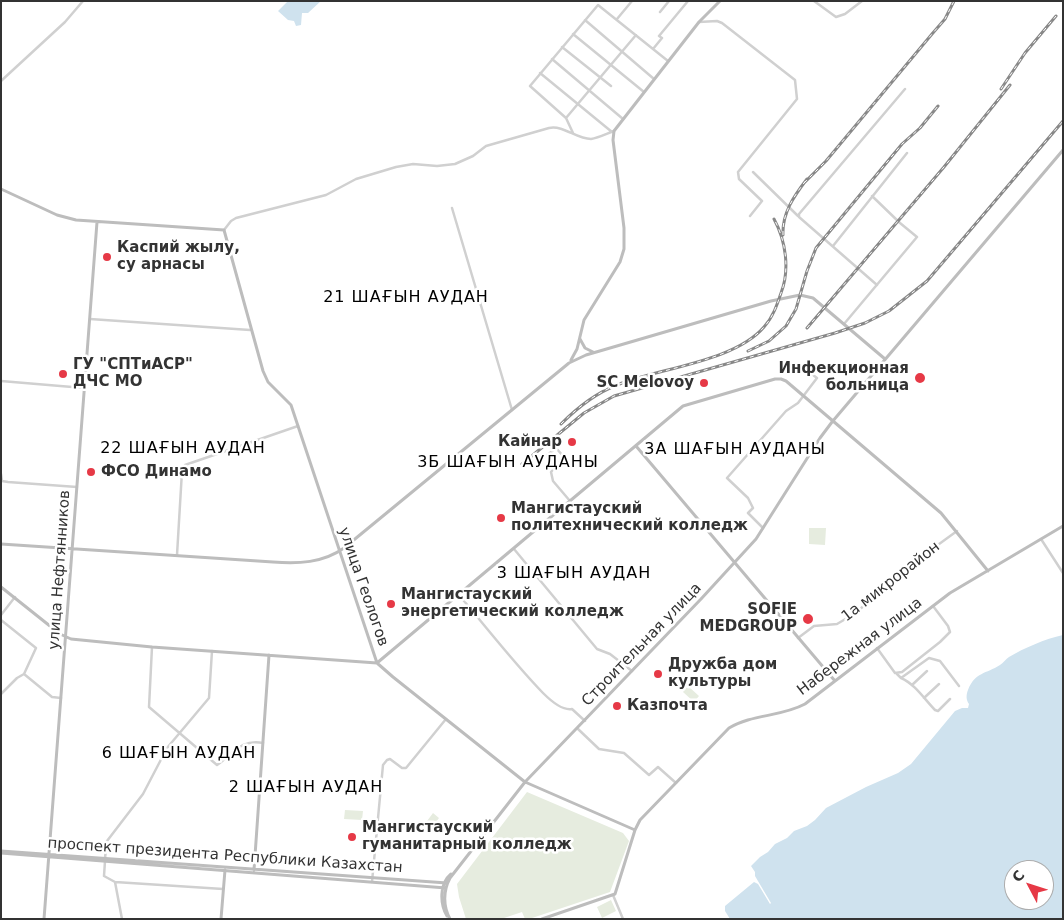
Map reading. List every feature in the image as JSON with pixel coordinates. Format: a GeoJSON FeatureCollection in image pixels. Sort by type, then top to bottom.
{"type":"FeatureCollection","features":[{"type":"Feature","properties":{"kind":"street"},"geometry":{"type":"LineString","coordinates":[[1,81],[66,22],[84,1]]}},
{"type":"Feature","properties":{"kind":"street"},"geometry":{"type":"LineString","coordinates":[[616,20],[632,1]]}},
{"type":"Feature","properties":{"kind":"street"},"geometry":{"type":"LineString","coordinates":[[660,12],[669,1]]}},
{"type":"Feature","properties":{"kind":"street"},"geometry":{"type":"LineString","coordinates":[[653,49],[662,38],[659,36],[688,1]]}},
{"type":"Feature","properties":{"kind":"street"},"geometry":{"type":"LineString","coordinates":[[1,189],[57,215],[76,220],[224,230],[236,218],[326,194],[356,179],[396,167],[414,164],[437,166],[455,164],[473,156],[486,146],[549,128],[558,127],[580,137],[590,139],[613,132],[699,22],[720,1]]}},
{"type":"Feature","properties":{"kind":"street"},"geometry":{"type":"LineString","coordinates":[[814,1],[836,17],[846,14],[862,1]]}},
{"type":"Feature","properties":{"kind":"street"},"geometry":{"type":"LineString","coordinates":[[574,133],[566,118],[530,86],[598,4],[668,61]]}},
{"type":"Feature","properties":{"kind":"street"},"geometry":{"type":"LineString","coordinates":[[585,20],[654,79]]}},
{"type":"Feature","properties":{"kind":"street"},"geometry":{"type":"LineString","coordinates":[[699,22],[717,21],[722,23],[795,80],[796,83],[797,100],[738,172],[739,180],[762,201],[750,216]]}},
{"type":"Feature","properties":{"kind":"street"},"geometry":{"type":"LineString","coordinates":[[573,34],[644,92]]}},
{"type":"Feature","properties":{"kind":"street"},"geometry":{"type":"LineString","coordinates":[[566,118],[636,35]]}},
{"type":"Feature","properties":{"kind":"street"},"geometry":{"type":"LineString","coordinates":[[562,47],[610,86]]}},
{"type":"Feature","properties":{"kind":"street"},"geometry":{"type":"LineString","coordinates":[[552,59],[623,119]]}},
{"type":"Feature","properties":{"kind":"street"},"geometry":{"type":"LineString","coordinates":[[540,72],[613,132]]}},
{"type":"Feature","properties":{"kind":"street"},"geometry":{"type":"LineString","coordinates":[[799,218],[800,211],[905,89]]}},
{"type":"Feature","properties":{"kind":"street"},"geometry":{"type":"LineString","coordinates":[[569,363],[575,354],[584,320],[620,262],[624,249],[624,228],[613,132]]}},
{"type":"Feature","properties":{"kind":"street","name":"Строительная улица"},"geometry":{"type":"LineString","coordinates":[[445,885],[448,876],[454,873],[525,782],[578,729],[756,539],[832,422],[1063,150]]}},
{"type":"Feature","properties":{"kind":"street"},"geometry":{"type":"LineString","coordinates":[[833,246],[907,153]]}},
{"type":"Feature","properties":{"kind":"street"},"geometry":{"type":"LineString","coordinates":[[752,172],[799,218],[877,285]]}},
{"type":"Feature","properties":{"kind":"street"},"geometry":{"type":"LineString","coordinates":[[844,324],[918,237],[900,224],[872,196]]}},
{"type":"Feature","properties":{"kind":"street"},"geometry":{"type":"LineString","coordinates":[[452,208],[512,410]]}},
{"type":"Feature","properties":{"kind":"street","name":"улица Нефтянников"},"geometry":{"type":"LineString","coordinates":[[44,919],[97,222]]}},
{"type":"Feature","properties":{"kind":"street","name":"улица Геологов"},"geometry":{"type":"LineString","coordinates":[[224,230],[250,330],[265,377],[291,405],[377,662],[393,678],[525,782],[635,830]]}},
{"type":"Feature","properties":{"kind":"street"},"geometry":{"type":"LineString","coordinates":[[1,544],[177,557],[302,563],[317,561],[339,552],[569,363],[593,352],[800,295],[813,298],[885,359]]}},
{"type":"Feature","properties":{"kind":"street"},"geometry":{"type":"LineString","coordinates":[[90,319],[250,330]]}},
{"type":"Feature","properties":{"kind":"street"},"geometry":{"type":"LineString","coordinates":[[579,338],[585,348],[593,352]]}},
{"type":"Feature","properties":{"kind":"street"},"geometry":{"type":"LineString","coordinates":[[763,528],[748,513],[752,508],[748,498],[727,478],[786,411],[795,406],[803,396],[816,378],[809,372]]}},
{"type":"Feature","properties":{"kind":"street"},"geometry":{"type":"LineString","coordinates":[[1,587],[66,638],[152,647],[377,662],[684,406],[775,379],[786,381],[941,513],[988,571]]}},
{"type":"Feature","properties":{"kind":"street"},"geometry":{"type":"LineString","coordinates":[[1,381],[84,388]]}},
{"type":"Feature","properties":{"kind":"street"},"geometry":{"type":"LineString","coordinates":[[177,557],[182,471],[185,465],[298,426]]}},
{"type":"Feature","properties":{"kind":"street"},"geometry":{"type":"LineString","coordinates":[[636,446],[835,681]]}},
{"type":"Feature","properties":{"kind":"street"},"geometry":{"type":"LineString","coordinates":[[546,456],[556,448],[564,457],[551,472],[553,481],[570,502]]}},
{"type":"Feature","properties":{"kind":"street"},"geometry":{"type":"LineString","coordinates":[[1,474],[2,480],[8,482],[77,488]]}},
{"type":"Feature","properties":{"kind":"street","name":"Набережная улица"},"geometry":{"type":"LineString","coordinates":[[613,895],[616,892],[635,830],[640,820],[728,728],[746,720],[796,709],[950,593],[1063,526]]}},
{"type":"Feature","properties":{"kind":"street","name":"1а микрорайон"},"geometry":{"type":"LineString","coordinates":[[798,638],[814,626],[837,624],[854,614],[957,531]]}},
{"type":"Feature","properties":{"kind":"street"},"geometry":{"type":"LineString","coordinates":[[1041,539],[1063,573]]}},
{"type":"Feature","properties":{"kind":"street"},"geometry":{"type":"LineString","coordinates":[[514,549],[597,649],[610,654],[632,671]]}},
{"type":"Feature","properties":{"kind":"street"},"geometry":{"type":"LineString","coordinates":[[459,595],[543,693],[563,708],[572,709],[585,721]]}},
{"type":"Feature","properties":{"kind":"street"},"geometry":{"type":"LineString","coordinates":[[1,615],[15,597]]}},
{"type":"Feature","properties":{"kind":"street"},"geometry":{"type":"LineString","coordinates":[[897,674],[940,642],[950,632],[948,626],[933,606]]}},
{"type":"Feature","properties":{"kind":"street"},"geometry":{"type":"LineString","coordinates":[[1,620],[36,648],[24,674],[1,694]]}},
{"type":"Feature","properties":{"kind":"street"},"geometry":{"type":"LineString","coordinates":[[152,647],[149,707],[217,765],[244,744],[250,742],[263,743]]}},
{"type":"Feature","properties":{"kind":"street"},"geometry":{"type":"LineString","coordinates":[[877,648],[897,674],[912,685],[935,710],[938,711],[950,699]]}},
{"type":"Feature","properties":{"kind":"street"},"geometry":{"type":"LineString","coordinates":[[212,651],[209,698],[167,748],[143,794],[107,841],[104,876],[115,882],[223,889]]}},
{"type":"Feature","properties":{"kind":"street"},"geometry":{"type":"LineString","coordinates":[[254,871],[269,655]]}},
{"type":"Feature","properties":{"kind":"street"},"geometry":{"type":"LineString","coordinates":[[901,678],[929,658],[940,661],[959,686]]}},
{"type":"Feature","properties":{"kind":"street"},"geometry":{"type":"LineString","coordinates":[[912,685],[927,671]]}},
{"type":"Feature","properties":{"kind":"street"},"geometry":{"type":"LineString","coordinates":[[24,674],[52,696],[61,698]]}},
{"type":"Feature","properties":{"kind":"street"},"geometry":{"type":"LineString","coordinates":[[924,698],[939,684]]}},
{"type":"Feature","properties":{"kind":"street"},"geometry":{"type":"LineString","coordinates":[[372,880],[382,765],[390,759],[402,768],[406,768],[446,719]]}},
{"type":"Feature","properties":{"kind":"street"},"geometry":{"type":"LineString","coordinates":[[578,729],[600,749],[624,753],[649,776],[658,767],[676,783]]}},
{"type":"Feature","properties":{"kind":"street","name":"проспект президента Республики Казахстан"},"geometry":{"type":"LineString","coordinates":[[1,852],[445,885]]}},
{"type":"Feature","properties":{"kind":"street"},"geometry":{"type":"LineString","coordinates":[[221,919],[225,869]]}},
{"type":"Feature","properties":{"kind":"street"},"geometry":{"type":"LineString","coordinates":[[115,882],[122,919]]}},
{"type":"Feature","properties":{"kind":"street"},"geometry":{"type":"LineString","coordinates":[[445,885],[443,906],[449,919]]}},
{"type":"Feature","properties":{"kind":"street"},"geometry":{"type":"LineString","coordinates":[[542,919],[613,895],[623,919]]}},
{"type":"Feature","properties":{"kind":"shaded area"},"geometry":{"type":"Polygon","coordinates":[[[809,528],[826,528],[825,545],[809,544],[809,528]]]}},
{"type":"Feature","properties":{"kind":"shaded area"},"geometry":{"type":"Polygon","coordinates":[[[688,686],[699,696],[694,702],[683,692],[688,686]]]}},
{"type":"Feature","properties":{"kind":"shaded area"},"geometry":{"type":"Polygon","coordinates":[[[527,792],[623,833],[629,841],[610,892],[529,919],[525,919],[522,912],[501,919],[466,919],[457,884],[527,792]]]}},
{"type":"Feature","properties":{"kind":"shaded area"},"geometry":{"type":"Polygon","coordinates":[[[345,810],[363,811],[362,820],[344,819],[345,810]]]}},
{"type":"Feature","properties":{"kind":"shaded area"},"geometry":{"type":"Polygon","coordinates":[[[433,813],[439,818],[430,830],[424,825],[433,813]]]}},
{"type":"Feature","properties":{"kind":"shaded area"},"geometry":{"type":"Polygon","coordinates":[[[611,900],[616,911],[602,918],[597,907],[611,900]]]}},
{"type":"Feature","properties":{"kind":"water"},"geometry":{"type":"Polygon","coordinates":[[[288,1],[321,1],[308,13],[302,13],[301,25],[296,26],[294,21],[288,20],[278,11],[288,1]]]}},
{"type":"Feature","properties":{"kind":"water"},"geometry":{"type":"Polygon","coordinates":[[[1063,635],[1063,919],[730,919],[725,911],[725,906],[754,882],[758,884],[771,903],[751,866],[760,857],[794,831],[807,826],[826,808],[898,773],[911,764],[955,711],[968,708],[967,692],[974,680],[1021,650],[1063,635]]]}},
{"type":"Feature","properties":{"kind":"railway"},"geometry":{"type":"LineString","coordinates":[[804,183],[826,161],[945,19],[954,1]]}},
{"type":"Feature","properties":{"kind":"railway"},"geometry":{"type":"LineString","coordinates":[[1001,89],[1025,53],[1056,16]]}},
{"type":"Feature","properties":{"kind":"railway"},"geometry":{"type":"LineString","coordinates":[[807,328],[944,167],[1010,85]]}},
{"type":"Feature","properties":{"kind":"railway"},"geometry":{"type":"LineString","coordinates":[[748,351],[769,341],[786,326],[796,309],[816,248],[902,144],[920,128],[938,106]]}},
{"type":"Feature","properties":{"kind":"railway"},"geometry":{"type":"LineString","coordinates":[[522,464],[584,413],[614,396],[835,333],[865,323],[889,311],[927,281],[1063,121]]}},
{"type":"Feature","properties":{"kind":"railway"},"geometry":{"type":"LineString","coordinates":[[783,235],[784,219],[793,198],[807,179]]}},
{"type":"Feature","properties":{"kind":"railway"},"geometry":{"type":"LineString","coordinates":[[561,424],[587,402],[609,388],[715,356],[751,339],[764,327],[770,319],[784,284],[786,265],[784,246],[774,219]]}},
{"type":"Feature","properties":{"kind":"place","name":"Каспий жылу, су арнасы"},"geometry":{"type":"Point","coordinates":[107,257]}},
{"type":"Feature","properties":{"kind":"place","name":"ГУ \"СПТиАСР\" ДЧС МО"},"geometry":{"type":"Point","coordinates":[63,374]}},
{"type":"Feature","properties":{"kind":"place","name":"Инфекционная больница"},"geometry":{"type":"Point","coordinates":[920,378]}},
{"type":"Feature","properties":{"kind":"place","name":"SC Melovoy"},"geometry":{"type":"Point","coordinates":[704,383]}},
{"type":"Feature","properties":{"kind":"place","name":"Кайнар"},"geometry":{"type":"Point","coordinates":[572,442]}},
{"type":"Feature","properties":{"kind":"place","name":"ФСО Динамо"},"geometry":{"type":"Point","coordinates":[91,472]}},
{"type":"Feature","properties":{"kind":"place","name":"Мангистауский политехнический колледж"},"geometry":{"type":"Point","coordinates":[501,518]}},
{"type":"Feature","properties":{"kind":"place","name":"Мангистауский энергетический колледж"},"geometry":{"type":"Point","coordinates":[391,604]}},
{"type":"Feature","properties":{"kind":"place","name":"SOFIE MEDGROUP"},"geometry":{"type":"Point","coordinates":[808,619]}},
{"type":"Feature","properties":{"kind":"place","name":"Дружба дом культуры"},"geometry":{"type":"Point","coordinates":[658,674]}},
{"type":"Feature","properties":{"kind":"place","name":"Казпочта"},"geometry":{"type":"Point","coordinates":[617,706]}},
{"type":"Feature","properties":{"kind":"place","name":"Мангистауский гуманитарный колледж"},"geometry":{"type":"Point","coordinates":[352,837]}},
{"type":"Feature","properties":{"kind":"district","name":"21 ШАҒЫН АУДАН"},"geometry":{"type":"Point","coordinates":[406,298]}},
{"type":"Feature","properties":{"kind":"district","name":"22 ШАҒЫН АУДАН"},"geometry":{"type":"Point","coordinates":[183,449]}},
{"type":"Feature","properties":{"kind":"district","name":"3А ШАҒЫН АУДАНЫ"},"geometry":{"type":"Point","coordinates":[735,450]}},
{"type":"Feature","properties":{"kind":"district","name":"3Б ШАҒЫН АУДАНЫ"},"geometry":{"type":"Point","coordinates":[508,463]}},
{"type":"Feature","properties":{"kind":"district","name":"3 ШАҒЫН АУДАН"},"geometry":{"type":"Point","coordinates":[574,574]}},
{"type":"Feature","properties":{"kind":"district","name":"6 ШАҒЫН АУДАН"},"geometry":{"type":"Point","coordinates":[179,754]}},
{"type":"Feature","properties":{"kind":"district","name":"2 ШАҒЫН АУДАН"},"geometry":{"type":"Point","coordinates":[306,788]}}]}
